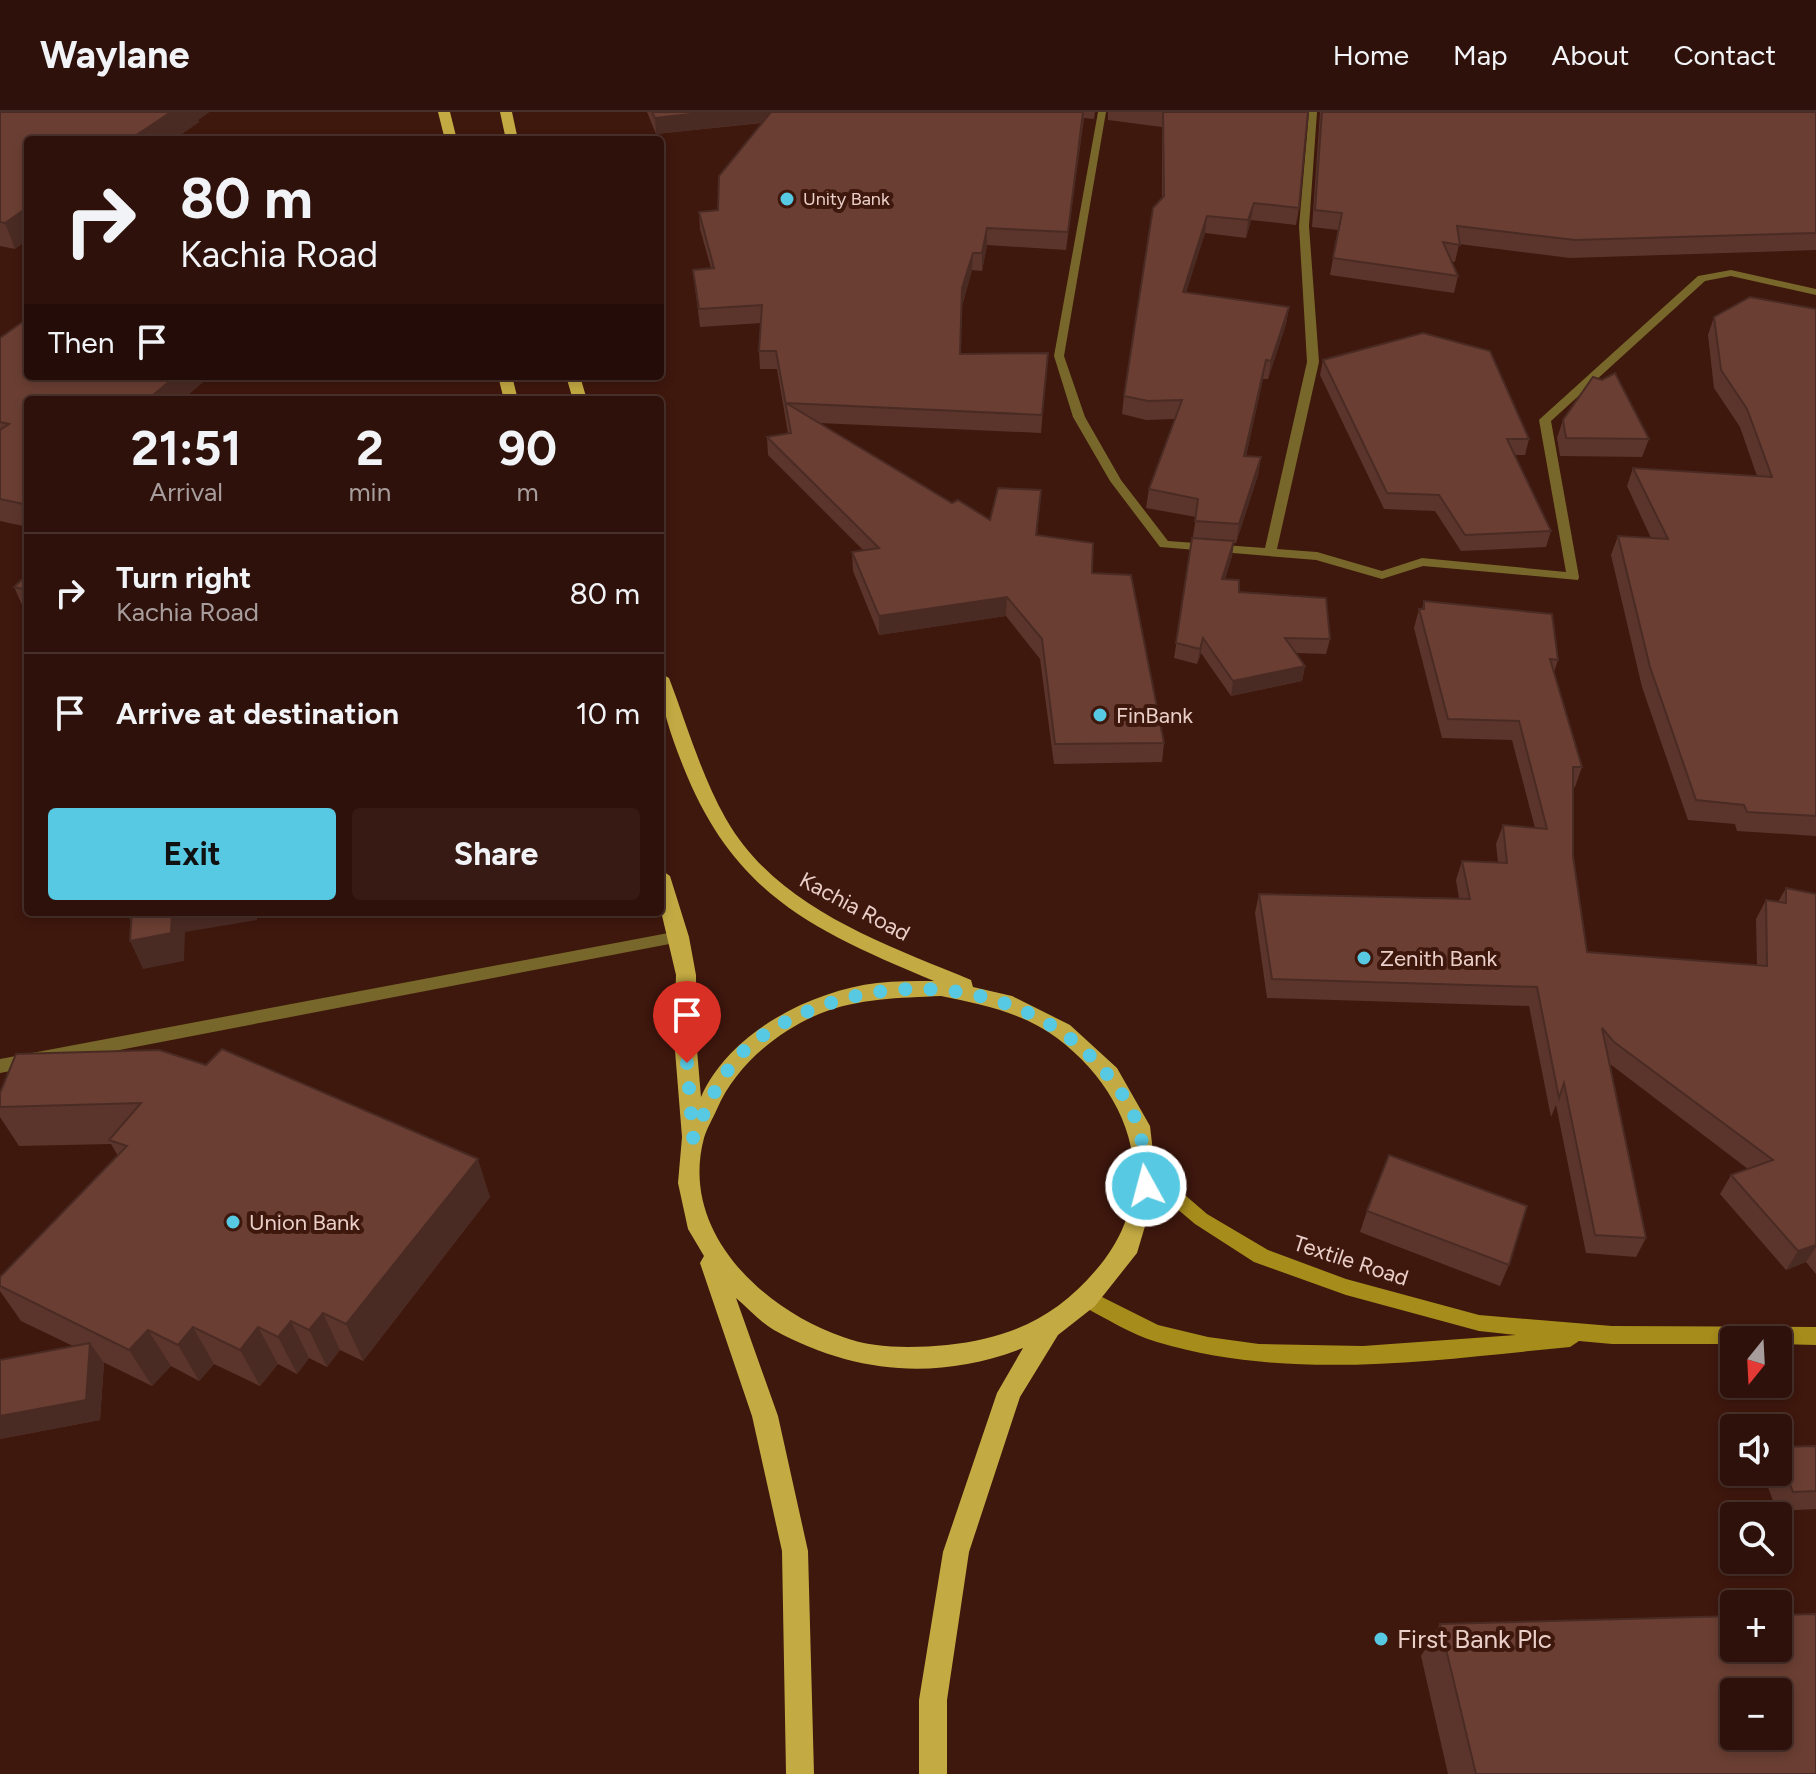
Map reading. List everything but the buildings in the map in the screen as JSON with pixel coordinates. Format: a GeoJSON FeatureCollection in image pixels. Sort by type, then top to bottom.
{"type":"FeatureCollection","features":[{"type":"Feature","properties":{"kind":"main road"},"geometry":{"type":"LineString","coordinates":[[444,112],[450,136]]}},
{"type":"Feature","properties":{"kind":"main road"},"geometry":{"type":"LineString","coordinates":[[506,112],[511,136]]}},
{"type":"Feature","properties":{"kind":"main road","name":"Kachia Road"},"geometry":{"type":"LineString","coordinates":[[664,688],[704,792],[728,838],[755,873],[787,898],[863,942],[1005,1002]]}},
{"type":"Feature","properties":{"kind":"main road"},"geometry":{"type":"LineString","coordinates":[[664,889],[679,937],[686,975],[685,1038],[693,1138],[689,1183],[700,1229],[765,1416],[795,1551],[800,1774]]}},
{"type":"Feature","properties":{"kind":"main road"},"geometry":{"type":"LineString","coordinates":[[693,1138],[717,1084],[757,1040],[812,1008],[875,991],[941,988],[1005,1002],[1063,1031],[1109,1074],[1139,1126],[1146,1186],[1129,1246],[1087,1299],[1049,1327],[984,1352],[913,1359],[843,1349],[780,1321],[732,1280],[700,1229]]}},
{"type":"Feature","properties":{"kind":"main road"},"geometry":{"type":"LineString","coordinates":[[933,1774],[933,1700],[956,1552],[1009,1393],[1049,1327]]}},
{"type":"Feature","properties":{"kind":"street"},"geometry":{"type":"LineString","coordinates":[[1102,112],[1059,356],[1079,417],[1116,481],[1164,544],[1317,556],[1382,575],[1422,562],[1573,577],[1545,420],[1702,278],[1731,273],[1816,292]]}},
{"type":"Feature","properties":{"kind":"street"},"geometry":{"type":"LineString","coordinates":[[1270,552],[1313,362],[1304,226],[1313,112]]}},
{"type":"Feature","properties":{"kind":"street"},"geometry":{"type":"LineString","coordinates":[[0,1066],[679,937]]}},
{"type":"Feature","properties":{"kind":"street","name":"Textile Road"},"geometry":{"type":"LineString","coordinates":[[1139,1126],[1156,1181],[1201,1219],[1261,1256],[1346,1287],[1479,1323],[1612,1335],[1816,1336]]}},
{"type":"Feature","properties":{"kind":"street","name":"Textile Road"},"geometry":{"type":"LineString","coordinates":[[1087,1299],[1155,1334],[1230,1351],[1378,1356],[1612,1335]]}},
{"type":"Feature","properties":{"kind":"place","name":"Unity Bank"},"geometry":{"type":"Point","coordinates":[787,199]}},
{"type":"Feature","properties":{"kind":"place","name":"FinBank"},"geometry":{"type":"Point","coordinates":[1100,715]}},
{"type":"Feature","properties":{"kind":"place","name":"Zenith Bank"},"geometry":{"type":"Point","coordinates":[1364,958]}},
{"type":"Feature","properties":{"kind":"place","name":"Union Bank"},"geometry":{"type":"Point","coordinates":[233,1222]}},
{"type":"Feature","properties":{"kind":"place","name":"First Bank Plc"},"geometry":{"type":"Point","coordinates":[1381,1639]}},
{"type":"Feature","properties":{"kind":"route"},"geometry":{"type":"LineString","coordinates":[[687,1063],[693,1138],[717,1084],[757,1040],[812,1008],[875,991],[941,988],[1005,1002],[1063,1031],[1109,1074],[1139,1126],[1146,1186]]}}]}
